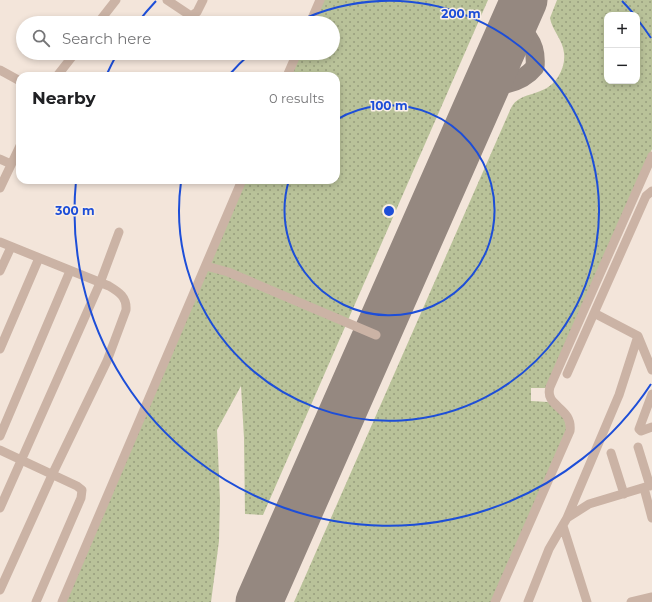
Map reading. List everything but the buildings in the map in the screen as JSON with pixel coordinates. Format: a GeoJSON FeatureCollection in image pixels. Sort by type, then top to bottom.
{"type":"FeatureCollection","features":[{"type":"Feature","properties":{"kind":"street"},"geometry":{"type":"LineString","coordinates":[[103,16],[116,0]]}},
{"type":"Feature","properties":{"kind":"street"},"geometry":{"type":"LineString","coordinates":[[167,0],[191,16],[197,12],[203,0]]}},
{"type":"Feature","properties":{"kind":"street"},"geometry":{"type":"LineString","coordinates":[[313,16],[320,0]]}},
{"type":"Feature","properties":{"kind":"street"},"geometry":{"type":"LineString","coordinates":[[60,72],[70,60]]}},
{"type":"Feature","properties":{"kind":"street"},"geometry":{"type":"LineString","coordinates":[[289,72],[294,60]]}},
{"type":"Feature","properties":{"kind":"street"},"geometry":{"type":"LineString","coordinates":[[0,70],[16,79]]}},
{"type":"Feature","properties":{"kind":"street"},"geometry":{"type":"LineString","coordinates":[[0,188],[16,154]]}},
{"type":"Feature","properties":{"kind":"street"},"geometry":{"type":"LineString","coordinates":[[496,602],[570,431],[571,426],[569,418],[549,398],[550,387],[652,156]]}},
{"type":"Feature","properties":{"kind":"street"},"geometry":{"type":"LineString","coordinates":[[0,158],[11,164]]}},
{"type":"Feature","properties":{"kind":"street"},"geometry":{"type":"LineString","coordinates":[[62,602],[240,184]]}},
{"type":"Feature","properties":{"kind":"street"},"geometry":{"type":"LineString","coordinates":[[567,374],[646,196],[652,191]]}},
{"type":"Feature","properties":{"kind":"street"},"geometry":{"type":"LineString","coordinates":[[0,508],[100,283],[119,232]]}},
{"type":"Feature","properties":{"kind":"street"},"geometry":{"type":"LineString","coordinates":[[0,242],[109,286],[122,294],[125,299],[126,310],[107,361],[52,475],[0,590]]}},
{"type":"Feature","properties":{"kind":"street"},"geometry":{"type":"LineString","coordinates":[[0,271],[11,247]]}},
{"type":"Feature","properties":{"kind":"street"},"geometry":{"type":"LineString","coordinates":[[0,349],[39,258]]}},
{"type":"Feature","properties":{"kind":"street"},"geometry":{"type":"LineString","coordinates":[[206,266],[228,272],[376,335]]}},
{"type":"Feature","properties":{"kind":"street"},"geometry":{"type":"LineString","coordinates":[[0,436],[70,270]]}},
{"type":"Feature","properties":{"kind":"street"},"geometry":{"type":"LineString","coordinates":[[594,313],[638,336],[652,370]]}},
{"type":"Feature","properties":{"kind":"street"},"geometry":{"type":"LineString","coordinates":[[528,602],[549,549],[565,522],[619,395],[638,336]]}},
{"type":"Feature","properties":{"kind":"street"},"geometry":{"type":"LineString","coordinates":[[652,394],[639,428],[641,431],[652,427]]}},
{"type":"Feature","properties":{"kind":"street"},"geometry":{"type":"LineString","coordinates":[[638,447],[649,486],[652,518]]}},
{"type":"Feature","properties":{"kind":"street"},"geometry":{"type":"LineString","coordinates":[[0,450],[78,486],[82,490],[81,498],[36,602]]}},
{"type":"Feature","properties":{"kind":"street"},"geometry":{"type":"LineString","coordinates":[[611,453],[624,494]]}},
{"type":"Feature","properties":{"kind":"street"},"geometry":{"type":"LineString","coordinates":[[565,522],[589,504],[649,486]]}},
{"type":"Feature","properties":{"kind":"street"},"geometry":{"type":"LineString","coordinates":[[565,522],[587,602]]}},
{"type":"Feature","properties":{"kind":"street"},"geometry":{"type":"LineString","coordinates":[[631,602],[652,597]]}},
{"type":"Feature","properties":{"kind":"green space"},"geometry":{"type":"Polygon","coordinates":[[[322,0],[488,0],[348,320],[211,265],[210,262],[243,184],[340,184],[340,72],[291,72],[297,60],[340,60],[340,16],[315,16],[322,0]]]}},
{"type":"Feature","properties":{"kind":"green space"},"geometry":{"type":"Polygon","coordinates":[[[557,0],[652,0],[652,149],[547,388],[531,388],[531,401],[548,402],[563,415],[567,428],[492,602],[294,602],[511,108],[515,102],[520,99],[553,84],[561,71],[564,59],[563,48],[550,18],[557,0]]]}},
{"type":"Feature","properties":{"kind":"green space"},"geometry":{"type":"Polygon","coordinates":[[[207,271],[216,271],[345,327],[263,515],[245,514],[244,438],[241,386],[217,430],[220,500],[219,541],[211,602],[65,602],[207,271]]]}},
{"type":"Feature","properties":{"kind":"taxiway"},"geometry":{"type":"LineString","coordinates":[[503,28],[518,30],[529,38],[534,51],[535,67],[520,79],[506,84],[490,86],[485,90],[488,80],[494,38],[503,28]]}},
{"type":"Feature","properties":{"kind":"runway"},"geometry":{"type":"LineString","coordinates":[[259,602],[524,0]]}}]}
